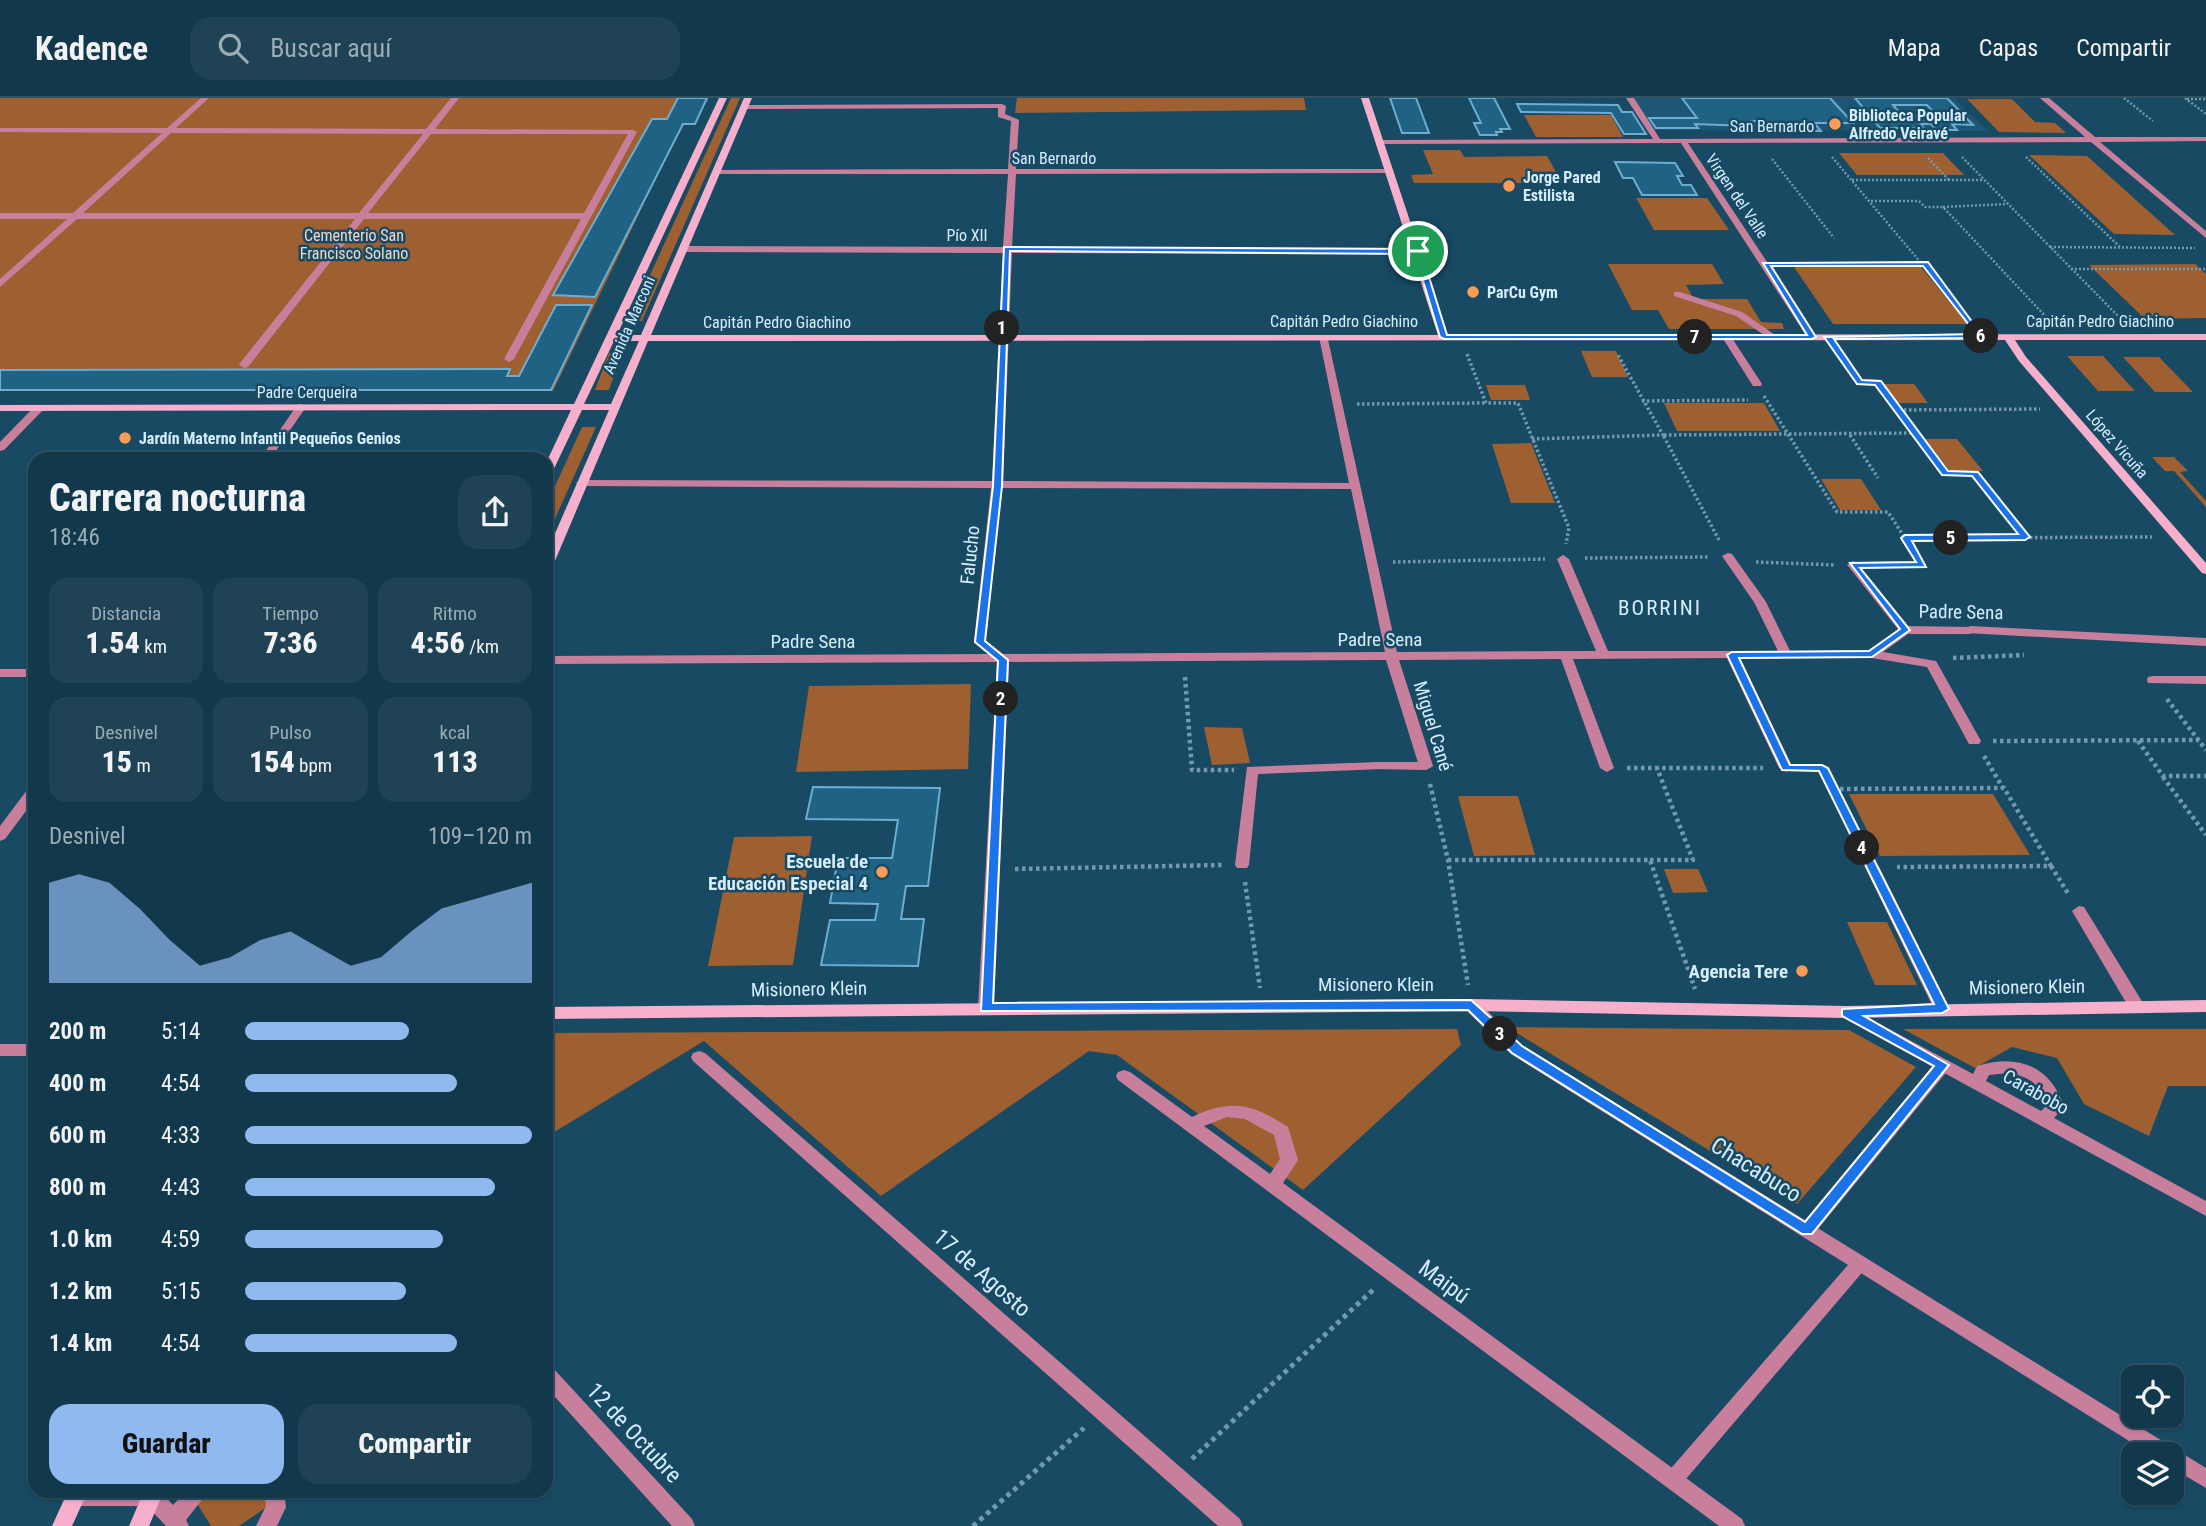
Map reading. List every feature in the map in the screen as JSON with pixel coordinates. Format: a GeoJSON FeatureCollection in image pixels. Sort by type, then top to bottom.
{"type":"FeatureCollection","features":[{"type":"Feature","properties":{"kind":"street"},"geometry":{"type":"LineString","coordinates":[[0,284],[205,98]]}},
{"type":"Feature","properties":{"kind":"street"},"geometry":{"type":"LineString","coordinates":[[244,365],[455,98]]}},
{"type":"Feature","properties":{"kind":"street","name":"Avenida Marconi"},"geometry":{"type":"LineString","coordinates":[[553,460],[723,98]]}},
{"type":"Feature","properties":{"kind":"street"},"geometry":{"type":"LineString","coordinates":[[1365,98],[1418,251],[1444,337]]}},
{"type":"Feature","properties":{"kind":"street"},"geometry":{"type":"LineString","coordinates":[[1630,98],[1658,141]]}},
{"type":"Feature","properties":{"kind":"street"},"geometry":{"type":"LineString","coordinates":[[2044,98],[2206,235]]}},
{"type":"Feature","properties":{"kind":"street","name":"Avenida Marconi"},"geometry":{"type":"LineString","coordinates":[[553,551],[685,250],[746,102]]}},
{"type":"Feature","properties":{"kind":"street","name":"Falucho"},"geometry":{"type":"LineString","coordinates":[[746,102],[1002,106],[1001,115],[1015,120],[1014,172],[1002,337],[997,486],[980,642],[1003,660]]}},
{"type":"Feature","properties":{"kind":"street"},"geometry":{"type":"LineString","coordinates":[[0,130],[633,132],[509,359]]}},
{"type":"Feature","properties":{"kind":"street","name":"San Bernardo"},"geometry":{"type":"LineString","coordinates":[[1380,142],[2206,139]]}},
{"type":"Feature","properties":{"kind":"street","name":"Virgen del Valle"},"geometry":{"type":"LineString","coordinates":[[1683,141],[1812,337]]}},
{"type":"Feature","properties":{"kind":"street","name":"San Bernardo"},"geometry":{"type":"LineString","coordinates":[[718,172],[1390,171]]}},
{"type":"Feature","properties":{"kind":"street"},"geometry":{"type":"LineString","coordinates":[[0,216],[587,216]]}},
{"type":"Feature","properties":{"kind":"street","name":"Pío XII"},"geometry":{"type":"LineString","coordinates":[[685,250],[1418,251]]}},
{"type":"Feature","properties":{"kind":"street"},"geometry":{"type":"LineString","coordinates":[[1677,294],[1739,314],[1773,337]]}},
{"type":"Feature","properties":{"kind":"street","name":"Miguel Cané"},"geometry":{"type":"LineString","coordinates":[[1324,337],[1392,658],[1426,766]]}},
{"type":"Feature","properties":{"kind":"street"},"geometry":{"type":"LineString","coordinates":[[1727,337],[1757,384]]}},
{"type":"Feature","properties":{"kind":"street","name":"López Vicuña"},"geometry":{"type":"LineString","coordinates":[[2008,337],[2022,359],[2206,570]]}},
{"type":"Feature","properties":{"kind":"street","name":"Capitán Pedro Giachino"},"geometry":{"type":"LineString","coordinates":[[609,338],[2206,337]]}},
{"type":"Feature","properties":{"kind":"street"},"geometry":{"type":"LineString","coordinates":[[270,452],[301,407]]}},
{"type":"Feature","properties":{"kind":"street","name":"Padre Cerqueira"},"geometry":{"type":"LineString","coordinates":[[0,408],[615,407]]}},
{"type":"Feature","properties":{"kind":"street"},"geometry":{"type":"LineString","coordinates":[[0,449],[39,408]]}},
{"type":"Feature","properties":{"kind":"street"},"geometry":{"type":"LineString","coordinates":[[581,483],[1356,486]]}},
{"type":"Feature","properties":{"kind":"street"},"geometry":{"type":"LineString","coordinates":[[1728,556],[1760,601],[1786,655]]}},
{"type":"Feature","properties":{"kind":"street"},"geometry":{"type":"LineString","coordinates":[[1563,559],[1604,656]]}},
{"type":"Feature","properties":{"kind":"street"},"geometry":{"type":"LineString","coordinates":[[1853,565],[1905,630]]}},
{"type":"Feature","properties":{"kind":"street","name":"Padre Sena"},"geometry":{"type":"LineString","coordinates":[[553,660],[1872,654],[1905,630],[1970,630],[2206,642]]}},
{"type":"Feature","properties":{"kind":"street"},"geometry":{"type":"LineString","coordinates":[[1872,654],[1932,664],[1975,741]]}},
{"type":"Feature","properties":{"kind":"street"},"geometry":{"type":"LineString","coordinates":[[1732,655],[1786,768]]}},
{"type":"Feature","properties":{"kind":"street"},"geometry":{"type":"LineString","coordinates":[[1566,657],[1606,768]]}},
{"type":"Feature","properties":{"kind":"street"},"geometry":{"type":"LineString","coordinates":[[986,1008],[1003,660]]}},
{"type":"Feature","properties":{"kind":"street"},"geometry":{"type":"LineString","coordinates":[[0,673],[28,673]]}},
{"type":"Feature","properties":{"kind":"street"},"geometry":{"type":"LineString","coordinates":[[2153,680],[2206,680]]}},
{"type":"Feature","properties":{"kind":"street"},"geometry":{"type":"LineString","coordinates":[[1242,865],[1252,770],[1426,766]]}},
{"type":"Feature","properties":{"kind":"street"},"geometry":{"type":"LineString","coordinates":[[0,836],[28,798]]}},
{"type":"Feature","properties":{"kind":"street"},"geometry":{"type":"LineString","coordinates":[[1872,867],[1942,1009]]}},
{"type":"Feature","properties":{"kind":"street"},"geometry":{"type":"LineString","coordinates":[[2079,911],[2137,1007]]}},
{"type":"Feature","properties":{"kind":"street","name":"Misionero Klein"},"geometry":{"type":"LineString","coordinates":[[553,1013],[1471,1005],[1846,1012],[2206,1006]]}},
{"type":"Feature","properties":{"kind":"street","name":"Chacabuco"},"geometry":{"type":"LineString","coordinates":[[1471,1005],[1517,1049],[2148,1442]]}},
{"type":"Feature","properties":{"kind":"street","name":"Carabobo"},"geometry":{"type":"LineString","coordinates":[[1846,1012],[2206,1209]]}},
{"type":"Feature","properties":{"kind":"street"},"geometry":{"type":"LineString","coordinates":[[0,1050],[28,1050]]}},
{"type":"Feature","properties":{"kind":"street","name":"17 de Agosto"},"geometry":{"type":"LineString","coordinates":[[699,1057],[1233,1526]]}},
{"type":"Feature","properties":{"kind":"street"},"geometry":{"type":"LineString","coordinates":[[1807,1230],[1943,1065]]}},
{"type":"Feature","properties":{"kind":"street"},"geometry":{"type":"LineString","coordinates":[[1978,1084],[1983,1070],[2005,1065],[2032,1072],[2052,1088],[2056,1107],[2042,1119]]}},
{"type":"Feature","properties":{"kind":"street","name":"Maipú"},"geometry":{"type":"LineString","coordinates":[[1124,1076],[1735,1526]]}},
{"type":"Feature","properties":{"kind":"street"},"geometry":{"type":"LineString","coordinates":[[1190,1125],[1219,1110],[1255,1113],[1282,1132],[1289,1160],[1272,1185]]}},
{"type":"Feature","properties":{"kind":"street"},"geometry":{"type":"LineString","coordinates":[[1673,1480],[1860,1263]]}},
{"type":"Feature","properties":{"kind":"street","name":"12 de Octubre"},"geometry":{"type":"LineString","coordinates":[[553,1382],[685,1526]]}},
{"type":"Feature","properties":{"kind":"street"},"geometry":{"type":"LineString","coordinates":[[2184,1465],[2206,1479]]}},
{"type":"Feature","properties":{"kind":"street"},"geometry":{"type":"LineString","coordinates":[[62,1526],[75,1498]]}},
{"type":"Feature","properties":{"kind":"street"},"geometry":{"type":"LineString","coordinates":[[139,1526],[151,1498]]}},
{"type":"Feature","properties":{"kind":"street"},"geometry":{"type":"LineString","coordinates":[[156,1498],[176,1522],[193,1498]]}},
{"type":"Feature","properties":{"kind":"street"},"geometry":{"type":"LineString","coordinates":[[266,1526],[276,1507],[275,1498]]}},
{"type":"Feature","properties":{"kind":"path"},"geometry":{"type":"LineString","coordinates":[[2186,99],[2206,99]]}},
{"type":"Feature","properties":{"kind":"path"},"geometry":{"type":"LineString","coordinates":[[2186,99],[2205,113]]}},
{"type":"Feature","properties":{"kind":"path"},"geometry":{"type":"LineString","coordinates":[[1944,139],[2138,337]]}},
{"type":"Feature","properties":{"kind":"path"},"geometry":{"type":"LineString","coordinates":[[2007,139],[2121,248]]}},
{"type":"Feature","properties":{"kind":"path"},"geometry":{"type":"LineString","coordinates":[[1755,140],[1834,237]]}},
{"type":"Feature","properties":{"kind":"path"},"geometry":{"type":"LineString","coordinates":[[1818,140],[1925,264],[1982,337]]}},
{"type":"Feature","properties":{"kind":"path"},"geometry":{"type":"LineString","coordinates":[[1852,180],[1984,180]]}},
{"type":"Feature","properties":{"kind":"path"},"geometry":{"type":"LineString","coordinates":[[1871,201],[1919,201],[1925,207],[2007,204]]}},
{"type":"Feature","properties":{"kind":"path"},"geometry":{"type":"LineString","coordinates":[[1942,207],[2065,337]]}},
{"type":"Feature","properties":{"kind":"path"},"geometry":{"type":"LineString","coordinates":[[2050,247],[2206,248]]}},
{"type":"Feature","properties":{"kind":"path"},"geometry":{"type":"LineString","coordinates":[[1766,264],[1925,264]]}},
{"type":"Feature","properties":{"kind":"path"},"geometry":{"type":"LineString","coordinates":[[2071,269],[2206,270]]}},
{"type":"Feature","properties":{"kind":"path"},"geometry":{"type":"LineString","coordinates":[[1461,337],[1486,403]]}},
{"type":"Feature","properties":{"kind":"path"},"geometry":{"type":"LineString","coordinates":[[1609,337],[1728,556]]}},
{"type":"Feature","properties":{"kind":"path"},"geometry":{"type":"LineString","coordinates":[[1828,337],[1860,382],[1878,382],[1945,473],[1975,474],[2025,537]]}},
{"type":"Feature","properties":{"kind":"path"},"geometry":{"type":"LineString","coordinates":[[1372,562],[1728,556],[1766,564],[1923,565],[1888,512],[1837,512],[1766,400],[1642,401]]}},
{"type":"Feature","properties":{"kind":"path"},"geometry":{"type":"LineString","coordinates":[[1338,404],[1518,403],[1569,528],[1563,559]]}},
{"type":"Feature","properties":{"kind":"path"},"geometry":{"type":"LineString","coordinates":[[1898,410],[2066,409]]}},
{"type":"Feature","properties":{"kind":"path"},"geometry":{"type":"LineString","coordinates":[[1532,439],[1915,433]]}},
{"type":"Feature","properties":{"kind":"path"},"geometry":{"type":"LineString","coordinates":[[1849,434],[1878,478]]}},
{"type":"Feature","properties":{"kind":"path"},"geometry":{"type":"LineString","coordinates":[[1905,538],[2177,536]]}},
{"type":"Feature","properties":{"kind":"path"},"geometry":{"type":"LineString","coordinates":[[1184,659],[1192,770],[1252,770]]}},
{"type":"Feature","properties":{"kind":"path"},"geometry":{"type":"LineString","coordinates":[[1975,741],[2199,740]]}},
{"type":"Feature","properties":{"kind":"path"},"geometry":{"type":"LineString","coordinates":[[1975,741],[2079,911]]}},
{"type":"Feature","properties":{"kind":"path"},"geometry":{"type":"LineString","coordinates":[[2138,741],[2206,835]]}},
{"type":"Feature","properties":{"kind":"path","name":"Miguel Cané"},"geometry":{"type":"LineString","coordinates":[[1426,766],[1448,860],[1471,1005]]}},
{"type":"Feature","properties":{"kind":"path"},"geometry":{"type":"LineString","coordinates":[[1606,768],[1822,768],[1872,867],[2051,866]]}},
{"type":"Feature","properties":{"kind":"path"},"geometry":{"type":"LineString","coordinates":[[1448,860],[1693,860],[1657,768]]}},
{"type":"Feature","properties":{"kind":"path"},"geometry":{"type":"LineString","coordinates":[[2163,776],[2206,776]]}},
{"type":"Feature","properties":{"kind":"path"},"geometry":{"type":"LineString","coordinates":[[1833,789],[2004,788]]}},
{"type":"Feature","properties":{"kind":"path"},"geometry":{"type":"LineString","coordinates":[[1650,860],[1703,1010]]}},
{"type":"Feature","properties":{"kind":"path"},"geometry":{"type":"LineString","coordinates":[[991,869],[1242,865],[1262,1006]]}},
{"type":"Feature","properties":{"kind":"path"},"geometry":{"type":"LineString","coordinates":[[1174,1475],[1391,1273]]}},
{"type":"Feature","properties":{"kind":"path"},"geometry":{"type":"LineString","coordinates":[[973,1526],[1103,1412]]}},
{"type":"Feature","properties":{"kind":"shaded area"},"geometry":{"type":"Polygon","coordinates":[[[1632,98],[1954,98],[1988,131],[1653,130],[1632,98]]]}},
{"type":"Feature","properties":{"kind":"green space","name":"Cementerio San Francisco Solano"},"geometry":{"type":"Polygon","coordinates":[[[0,98],[708,98],[695,125],[682,125],[553,391],[0,391],[0,98]]]}},
{"type":"Feature","properties":{"kind":"green space"},"geometry":{"type":"Polygon","coordinates":[[[731,98],[740,98],[642,321],[629,321],[731,98]]]}},
{"type":"Feature","properties":{"kind":"green space"},"geometry":{"type":"Polygon","coordinates":[[[1017,98],[1304,98],[1306,110],[1015,113],[1017,98]]]}},
{"type":"Feature","properties":{"kind":"green space"},"geometry":{"type":"Polygon","coordinates":[[[1967,99],[2012,99],[2035,122],[2055,123],[2066,133],[1999,132],[1967,99]]]}},
{"type":"Feature","properties":{"kind":"green space"},"geometry":{"type":"Polygon","coordinates":[[[1524,115],[1611,115],[1623,137],[1536,137],[1524,115]]]}},
{"type":"Feature","properties":{"kind":"green space"},"geometry":{"type":"Polygon","coordinates":[[[1423,150],[1460,150],[1464,157],[1547,156],[1562,183],[1414,183],[1411,175],[1433,174],[1423,150]]]}},
{"type":"Feature","properties":{"kind":"green space"},"geometry":{"type":"Polygon","coordinates":[[[1839,153],[1943,153],[1964,175],[1857,175],[1839,153]]]}},
{"type":"Feature","properties":{"kind":"green space"},"geometry":{"type":"Polygon","coordinates":[[[2029,155],[2087,156],[2175,235],[2114,234],[2029,155]]]}},
{"type":"Feature","properties":{"kind":"green space"},"geometry":{"type":"Polygon","coordinates":[[[1636,198],[1707,198],[1729,230],[1654,230],[1636,198]]]}},
{"type":"Feature","properties":{"kind":"green space"},"geometry":{"type":"Polygon","coordinates":[[[1608,264],[1712,264],[1724,284],[1686,285],[1694,299],[1747,299],[1761,322],[1782,323],[1784,329],[1669,329],[1658,310],[1632,310],[1608,264]]]}},
{"type":"Feature","properties":{"kind":"green space"},"geometry":{"type":"Polygon","coordinates":[[[2195,264],[2206,274],[2206,318],[2145,319],[2089,265],[2195,264]]]}},
{"type":"Feature","properties":{"kind":"green space"},"geometry":{"type":"Polygon","coordinates":[[[1794,267],[1921,267],[1968,324],[1833,324],[1794,267]]]}},
{"type":"Feature","properties":{"kind":"green space"},"geometry":{"type":"Polygon","coordinates":[[[1581,351],[1616,351],[1628,377],[1592,377],[1581,351]]]}},
{"type":"Feature","properties":{"kind":"green space"},"geometry":{"type":"Polygon","coordinates":[[[609,353],[622,353],[609,390],[595,390],[609,353]]]}},
{"type":"Feature","properties":{"kind":"green space"},"geometry":{"type":"Polygon","coordinates":[[[2067,356],[2103,356],[2135,391],[2098,391],[2067,356]]]}},
{"type":"Feature","properties":{"kind":"green space"},"geometry":{"type":"Polygon","coordinates":[[[2123,357],[2159,357],[2193,392],[2155,392],[2123,357]]]}},
{"type":"Feature","properties":{"kind":"green space"},"geometry":{"type":"Polygon","coordinates":[[[1883,384],[1914,384],[1928,403],[1897,403],[1883,384]]]}},
{"type":"Feature","properties":{"kind":"green space"},"geometry":{"type":"Polygon","coordinates":[[[1486,385],[1525,385],[1530,400],[1491,400],[1486,385]]]}},
{"type":"Feature","properties":{"kind":"green space"},"geometry":{"type":"Polygon","coordinates":[[[1664,403],[1764,403],[1780,431],[1677,431],[1664,403]]]}},
{"type":"Feature","properties":{"kind":"green space"},"geometry":{"type":"Polygon","coordinates":[[[582,427],[596,427],[553,523],[553,491],[582,427]]]}},
{"type":"Feature","properties":{"kind":"green space"},"geometry":{"type":"Polygon","coordinates":[[[1925,439],[1957,439],[1983,471],[1950,471],[1925,439]]]}},
{"type":"Feature","properties":{"kind":"green space"},"geometry":{"type":"Polygon","coordinates":[[[1531,443],[1555,503],[1511,503],[1492,444],[1531,443]]]}},
{"type":"Feature","properties":{"kind":"green space"},"geometry":{"type":"Polygon","coordinates":[[[2152,457],[2174,457],[2188,471],[2180,472],[2206,501],[2206,507],[2174,471],[2165,471],[2152,457]]]}},
{"type":"Feature","properties":{"kind":"green space"},"geometry":{"type":"Polygon","coordinates":[[[1821,479],[1861,479],[1881,510],[1840,510],[1821,479]]]}},
{"type":"Feature","properties":{"kind":"green space"},"geometry":{"type":"Polygon","coordinates":[[[971,684],[968,769],[796,772],[809,686],[971,684]]]}},
{"type":"Feature","properties":{"kind":"green space"},"geometry":{"type":"Polygon","coordinates":[[[1204,727],[1242,728],[1250,763],[1212,765],[1204,727]]]}},
{"type":"Feature","properties":{"kind":"green space"},"geometry":{"type":"Polygon","coordinates":[[[1849,794],[1993,794],[2030,855],[1880,856],[1849,794]]]}},
{"type":"Feature","properties":{"kind":"green space"},"geometry":{"type":"Polygon","coordinates":[[[1458,796],[1518,796],[1535,855],[1474,856],[1458,796]]]}},
{"type":"Feature","properties":{"kind":"green space"},"geometry":{"type":"Polygon","coordinates":[[[812,836],[793,965],[708,966],[734,837],[812,836]]]}},
{"type":"Feature","properties":{"kind":"green space"},"geometry":{"type":"Polygon","coordinates":[[[1664,869],[1698,869],[1708,892],[1673,893],[1664,869]]]}},
{"type":"Feature","properties":{"kind":"green space"},"geometry":{"type":"Polygon","coordinates":[[[1847,922],[1887,922],[1917,985],[1875,985],[1847,922]]]}},
{"type":"Feature","properties":{"kind":"green space"},"geometry":{"type":"Polygon","coordinates":[[[1507,1027],[1849,1030],[1916,1067],[1797,1204],[1507,1027]]]}},
{"type":"Feature","properties":{"kind":"green space"},"geometry":{"type":"Polygon","coordinates":[[[1457,1029],[1461,1045],[1303,1190],[1117,1055],[1089,1051],[881,1196],[704,1041],[553,1133],[553,1033],[1457,1029]]]}},
{"type":"Feature","properties":{"kind":"green space"},"geometry":{"type":"Polygon","coordinates":[[[1903,1029],[2206,1029],[2206,1086],[2168,1086],[2149,1136],[2084,1104],[2057,1058],[2012,1047],[1975,1068],[1903,1029]]]}},
{"type":"Feature","properties":{"kind":"green space"},"geometry":{"type":"Polygon","coordinates":[[[193,1498],[280,1498],[239,1526],[211,1526],[193,1498]]]}},
{"type":"Feature","properties":{"kind":"building"},"geometry":{"type":"Polygon","coordinates":[[[678,98],[707,98],[695,124],[683,124],[595,297],[553,295],[652,119],[667,119],[678,98]]]}},
{"type":"Feature","properties":{"kind":"building"},"geometry":{"type":"Polygon","coordinates":[[[1390,98],[1416,98],[1429,133],[1402,133],[1390,98]]]}},
{"type":"Feature","properties":{"kind":"building"},"geometry":{"type":"Polygon","coordinates":[[[1469,98],[1494,98],[1510,129],[1500,129],[1502,132],[1496,132],[1497,135],[1480,135],[1474,123],[1481,123],[1469,98]]]}},
{"type":"Feature","properties":{"kind":"building"},"geometry":{"type":"Polygon","coordinates":[[[1682,98],[1830,98],[1853,123],[1814,123],[1821,131],[1772,131],[1763,120],[1746,122],[1749,126],[1695,124],[1698,128],[1656,128],[1649,118],[1697,118],[1682,98]]]}},
{"type":"Feature","properties":{"kind":"building"},"geometry":{"type":"Polygon","coordinates":[[[1855,98],[1947,98],[1973,125],[1952,124],[1957,130],[1936,130],[1931,124],[1920,124],[1924,128],[1880,128],[1855,98]],[[1893,105],[1903,117],[1938,117],[1927,105],[1893,105]]]}},
{"type":"Feature","properties":{"kind":"building"},"geometry":{"type":"Polygon","coordinates":[[[1517,104],[1618,105],[1622,112],[1632,112],[1646,134],[1624,134],[1611,113],[1521,112],[1517,104]]]}},
{"type":"Feature","properties":{"kind":"building"},"geometry":{"type":"Polygon","coordinates":[[[1615,162],[1675,163],[1683,176],[1677,176],[1682,185],[1691,185],[1697,195],[1642,195],[1633,178],[1623,178],[1615,162]]]}},
{"type":"Feature","properties":{"kind":"building"},"geometry":{"type":"Polygon","coordinates":[[[556,305],[592,305],[551,390],[0,390],[0,370],[510,369],[507,376],[519,376],[556,305]]]}},
{"type":"Feature","properties":{"kind":"building","name":"Escuela de Educación Especial 4"},"geometry":{"type":"Polygon","coordinates":[[[813,787],[940,788],[928,886],[906,886],[901,919],[924,919],[918,966],[821,965],[830,920],[875,920],[878,904],[830,903],[838,858],[892,858],[898,820],[806,819],[813,787]]]}},
{"type":"Feature","properties":{"kind":"place","name":"Biblioteca Popular Alfredo Veiravé"},"geometry":{"type":"Point","coordinates":[1835,124]}},
{"type":"Feature","properties":{"kind":"place","name":"Jorge Pared Estilista"},"geometry":{"type":"Point","coordinates":[1509,186]}},
{"type":"Feature","properties":{"kind":"place","name":"ParCu Gym"},"geometry":{"type":"Point","coordinates":[1473,292]}},
{"type":"Feature","properties":{"kind":"place","name":"Jardín Materno Infantil Pequeños Genios"},"geometry":{"type":"Point","coordinates":[125,438]}},
{"type":"Feature","properties":{"kind":"place","name":"Escuela de Educación Especial 4"},"geometry":{"type":"Point","coordinates":[882,872]}},
{"type":"Feature","properties":{"kind":"place","name":"Agencia Tere"},"geometry":{"type":"Point","coordinates":[1802,971]}},
{"type":"Feature","properties":{"kind":"district","name":"BORRINI"},"geometry":{"type":"Point","coordinates":[1660,608]}},
{"type":"Feature","properties":{"kind":"route"},"geometry":{"type":"LineString","coordinates":[[1007,249],[1418,251],[1444,337],[1812,337],[1766,264],[1925,264],[1982,337],[1828,337],[1860,382],[1878,382],[1945,473],[1975,474],[2025,537],[1905,538],[1923,565],[1853,565],[1905,630],[1872,654],[1732,655],[1786,768],[1822,768],[1942,1009],[1846,1012],[1943,1065],[1807,1230],[1517,1049],[1471,1005],[986,1008],[1003,660],[980,642],[997,486],[1007,249]]}}]}
